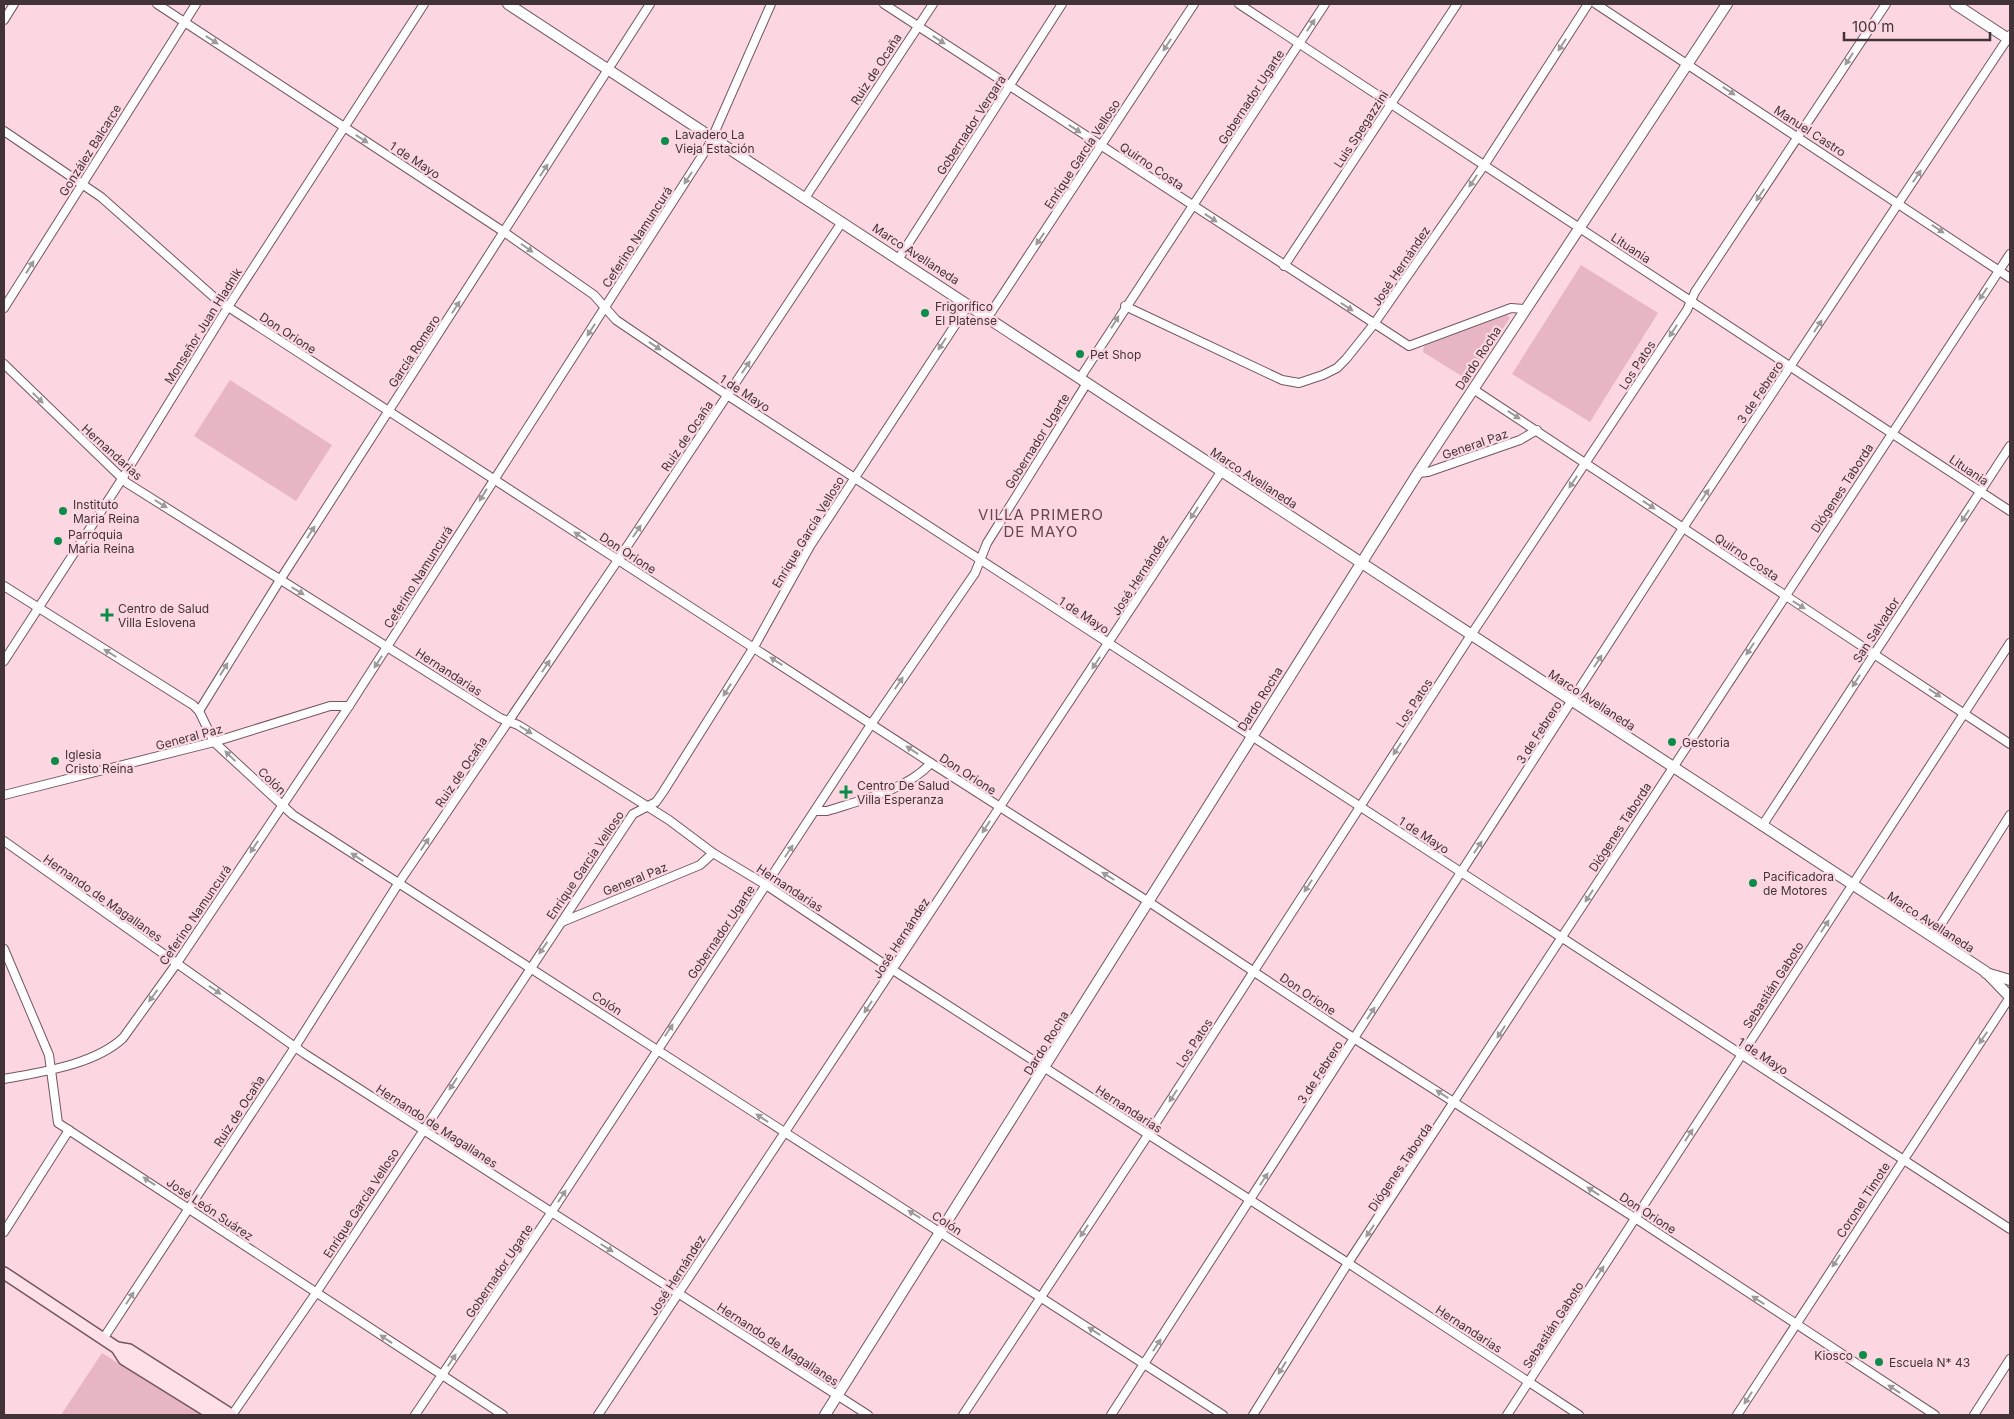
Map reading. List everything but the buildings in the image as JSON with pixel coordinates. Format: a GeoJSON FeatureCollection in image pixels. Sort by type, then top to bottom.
{"type":"FeatureCollection","features":[{"type":"Feature","properties":{"kind":"main road"},"geometry":{"type":"LineString","coordinates":[[4,1273],[118,1348],[129,1350],[232,1415]]}},
{"type":"Feature","properties":{"kind":"main road"},"geometry":{"type":"LineString","coordinates":[[118,1348],[124,1359],[214,1415]]}},
{"type":"Feature","properties":{"kind":"street"},"geometry":{"type":"LineString","coordinates":[[4,20],[14,4]]}},
{"type":"Feature","properties":{"kind":"street","name":"1 de Mayo"},"geometry":{"type":"LineString","coordinates":[[157,4],[504,232],[594,295],[616,320],[727,395],[2010,1229]]}},
{"type":"Feature","properties":{"kind":"street","name":"González Balcarce"},"geometry":{"type":"LineString","coordinates":[[4,308],[196,4]]}},
{"type":"Feature","properties":{"kind":"street","name":"Monseñor Juan Hladnik"},"geometry":{"type":"LineString","coordinates":[[4,661],[122,479],[228,307],[424,4]]}},
{"type":"Feature","properties":{"kind":"street","name":"Marco Avellaneda"},"geometry":{"type":"LineString","coordinates":[[508,4],[609,68],[1361,564],[1986,972],[2010,997]]}},
{"type":"Feature","properties":{"kind":"street","name":"García Romero"},"geometry":{"type":"LineString","coordinates":[[199,710],[280,580],[650,4]]}},
{"type":"Feature","properties":{"kind":"street","name":"Ceferino Namuncurá"},"geometry":{"type":"LineString","coordinates":[[4,1079],[51,1070],[96,1055],[114,1046],[123,1038],[177,963],[349,706],[714,137],[771,4]]}},
{"type":"Feature","properties":{"kind":"street","name":"Quirno Costa"},"geometry":{"type":"LineString","coordinates":[[884,4],[1408,346],[1511,308],[1524,309]]}},
{"type":"Feature","properties":{"kind":"street","name":"Ruiz de Ocaña"},"geometry":{"type":"LineString","coordinates":[[805,198],[933,4]]}},
{"type":"Feature","properties":{"kind":"street","name":"Gobernador Vergara"},"geometry":{"type":"LineString","coordinates":[[899,258],[1062,4]]}},
{"type":"Feature","properties":{"kind":"street","name":"Enrique García Velloso"},"geometry":{"type":"LineString","coordinates":[[988,317],[1194,4]]}},
{"type":"Feature","properties":{"kind":"street","name":"Lituania"},"geometry":{"type":"LineString","coordinates":[[1239,4],[1791,367],[1892,431],[2010,511]]}},
{"type":"Feature","properties":{"kind":"street","name":"Gobernador Ugarte"},"geometry":{"type":"LineString","coordinates":[[415,1415],[551,1213],[657,1048],[981,561],[987,543],[1125,306],[1325,4]]}},
{"type":"Feature","properties":{"kind":"street","name":"Luis Spegazzini"},"geometry":{"type":"LineString","coordinates":[[1284,266],[1457,4]]}},
{"type":"Feature","properties":{"kind":"street","name":"José Hernández"},"geometry":{"type":"LineString","coordinates":[[1125,306],[1292,383],[1323,376],[1337,368],[1374,324],[1485,164],[1588,4]]}},
{"type":"Feature","properties":{"kind":"street","name":"Manuel Castro"},"geometry":{"type":"LineString","coordinates":[[1596,4],[2010,278]]}},
{"type":"Feature","properties":{"kind":"street","name":"Dardo Rocha"},"geometry":{"type":"LineString","coordinates":[[825,1415],[939,1231],[1045,1067],[1418,473],[1524,309],[1580,228],[1728,4]]}},
{"type":"Feature","properties":{"kind":"street","name":"Los Patos"},"geometry":{"type":"LineString","coordinates":[[963,1415],[1148,1135],[1359,806],[1886,4]]}},
{"type":"Feature","properties":{"kind":"street"},"geometry":{"type":"LineString","coordinates":[[1955,4],[1967,8],[2010,38]]}},
{"type":"Feature","properties":{"kind":"street","name":"3 de Febrero"},"geometry":{"type":"LineString","coordinates":[[1111,1415],[1683,528],[2010,38]]}},
{"type":"Feature","properties":{"kind":"street","name":"Don Orione"},"geometry":{"type":"LineString","coordinates":[[4,131],[82,182],[216,300],[872,723],[930,763],[1149,902],[1355,1039],[1635,1218],[1935,1415]]}},
{"type":"Feature","properties":{"kind":"street","name":"Ruiz de Ocaña"},"geometry":{"type":"LineString","coordinates":[[103,1338],[295,1047],[398,884],[618,560],[842,222]]}},
{"type":"Feature","properties":{"kind":"street","name":"Diógenes Taborda"},"geometry":{"type":"LineString","coordinates":[[1253,1415],[1348,1263],[1455,1103],[1892,431],[2010,254]]}},
{"type":"Feature","properties":{"kind":"street","name":"Enrique García Velloso"},"geometry":{"type":"LineString","coordinates":[[232,1415],[316,1293],[530,966],[562,922],[633,814],[656,802],[663,792],[754,647],[810,546],[968,304]]}},
{"type":"Feature","properties":{"kind":"street","name":"Hernandarias"},"geometry":{"type":"LineString","coordinates":[[4,364],[122,479],[500,718],[509,721],[670,820],[713,854],[766,885],[893,970],[1348,1263],[1579,1415]]}},
{"type":"Feature","properties":{"kind":"street","name":"Quirno Costa"},"geometry":{"type":"LineString","coordinates":[[1473,389],[1785,596],[1875,652],[2010,744]]}},
{"type":"Feature","properties":{"kind":"street","name":"General Paz"},"geometry":{"type":"LineString","coordinates":[[1418,473],[1428,472],[1520,440],[1537,430]]}},
{"type":"Feature","properties":{"kind":"street","name":"San Salvador"},"geometry":{"type":"LineString","coordinates":[[1762,826],[2010,446]]}},
{"type":"Feature","properties":{"kind":"street","name":"José Hernández"},"geometry":{"type":"LineString","coordinates":[[598,1415],[1221,472]]}},
{"type":"Feature","properties":{"kind":"street"},"geometry":{"type":"LineString","coordinates":[[4,586],[199,710]]}},
{"type":"Feature","properties":{"kind":"street","name":"Sebastián Gaboto"},"geometry":{"type":"LineString","coordinates":[[1507,1415],[2010,643]]}},
{"type":"Feature","properties":{"kind":"street","name":"General Paz"},"geometry":{"type":"LineString","coordinates":[[4,795],[214,742],[330,706],[349,706]]}},
{"type":"Feature","properties":{"kind":"street","name":"Colón"},"geometry":{"type":"LineString","coordinates":[[199,710],[214,742],[281,806],[398,884],[530,966],[1223,1415]]}},
{"type":"Feature","properties":{"kind":"street"},"geometry":{"type":"LineString","coordinates":[[816,811],[827,811],[894,787],[921,774],[930,763]]}},
{"type":"Feature","properties":{"kind":"street"},"geometry":{"type":"LineString","coordinates":[[1933,937],[2010,815]]}},
{"type":"Feature","properties":{"kind":"street","name":"Hernando de Magallanes"},"geometry":{"type":"LineString","coordinates":[[4,841],[295,1047],[868,1415]]}},
{"type":"Feature","properties":{"kind":"street","name":"General Paz"},"geometry":{"type":"LineString","coordinates":[[562,922],[700,865],[713,854]]}},
{"type":"Feature","properties":{"kind":"street","name":"José León Suárez"},"geometry":{"type":"LineString","coordinates":[[4,949],[49,1055],[58,1123],[503,1415]]}},
{"type":"Feature","properties":{"kind":"street","name":"Marco Avellaneda"},"geometry":{"type":"LineString","coordinates":[[1986,972],[2010,980]]}},
{"type":"Feature","properties":{"kind":"street","name":"Coronel Timote"},"geometry":{"type":"LineString","coordinates":[[1737,1415],[1902,1159],[2010,997]]}},
{"type":"Feature","properties":{"kind":"street"},"geometry":{"type":"LineString","coordinates":[[4,1232],[68,1130]]}},
{"type":"Feature","properties":{"kind":"street"},"geometry":{"type":"LineString","coordinates":[[1974,1415],[2010,1359]]}},
{"type":"Feature","properties":{"kind":"shaded area"},"geometry":{"type":"Polygon","coordinates":[[[1581,265],[1658,313],[1590,422],[1512,374],[1581,265]]]}},
{"type":"Feature","properties":{"kind":"shaded area"},"geometry":{"type":"Polygon","coordinates":[[[1507,315],[1510,318],[1468,380],[1423,352],[1424,346],[1507,315]]]}},
{"type":"Feature","properties":{"kind":"shaded area"},"geometry":{"type":"Polygon","coordinates":[[[230,380],[332,445],[296,501],[194,436],[230,380]]]}},
{"type":"Feature","properties":{"kind":"shaded area"},"geometry":{"type":"Polygon","coordinates":[[[102,1353],[201,1415],[61,1415],[102,1353]]]}},
{"type":"Feature","properties":{"kind":"place","name":"Lavadero La Vieja Estación"},"geometry":{"type":"Point","coordinates":[665,141]}},
{"type":"Feature","properties":{"kind":"place","name":"Frigorífico El Platense"},"geometry":{"type":"Point","coordinates":[925,313]}},
{"type":"Feature","properties":{"kind":"place","name":"Pet Shop"},"geometry":{"type":"Point","coordinates":[1080,354]}},
{"type":"Feature","properties":{"kind":"place","name":"Instituto Maria Reina"},"geometry":{"type":"Point","coordinates":[63,511]}},
{"type":"Feature","properties":{"kind":"place","name":"Parroquia Maria Reina"},"geometry":{"type":"Point","coordinates":[58,541]}},
{"type":"Feature","properties":{"kind":"place","name":"Centro de Salud Villa Eslovena"},"geometry":{"type":"Point","coordinates":[107,615]}},
{"type":"Feature","properties":{"kind":"place","name":"Gestoria"},"geometry":{"type":"Point","coordinates":[1672,742]}},
{"type":"Feature","properties":{"kind":"place","name":"Iglesia Cristo Reina"},"geometry":{"type":"Point","coordinates":[55,761]}},
{"type":"Feature","properties":{"kind":"place","name":"Centro De Salud Villa Esperanza"},"geometry":{"type":"Point","coordinates":[846,792]}},
{"type":"Feature","properties":{"kind":"place","name":"Pacificadora de Motores"},"geometry":{"type":"Point","coordinates":[1753,883]}},
{"type":"Feature","properties":{"kind":"place","name":"Kiosco"},"geometry":{"type":"Point","coordinates":[1863,1355]}},
{"type":"Feature","properties":{"kind":"place","name":"Escuela N* 43"},"geometry":{"type":"Point","coordinates":[1879,1362]}},
{"type":"Feature","properties":{"kind":"district","name":"VILLA PRIMERO DE MAYO"},"geometry":{"type":"Point","coordinates":[1041,522]}}]}
